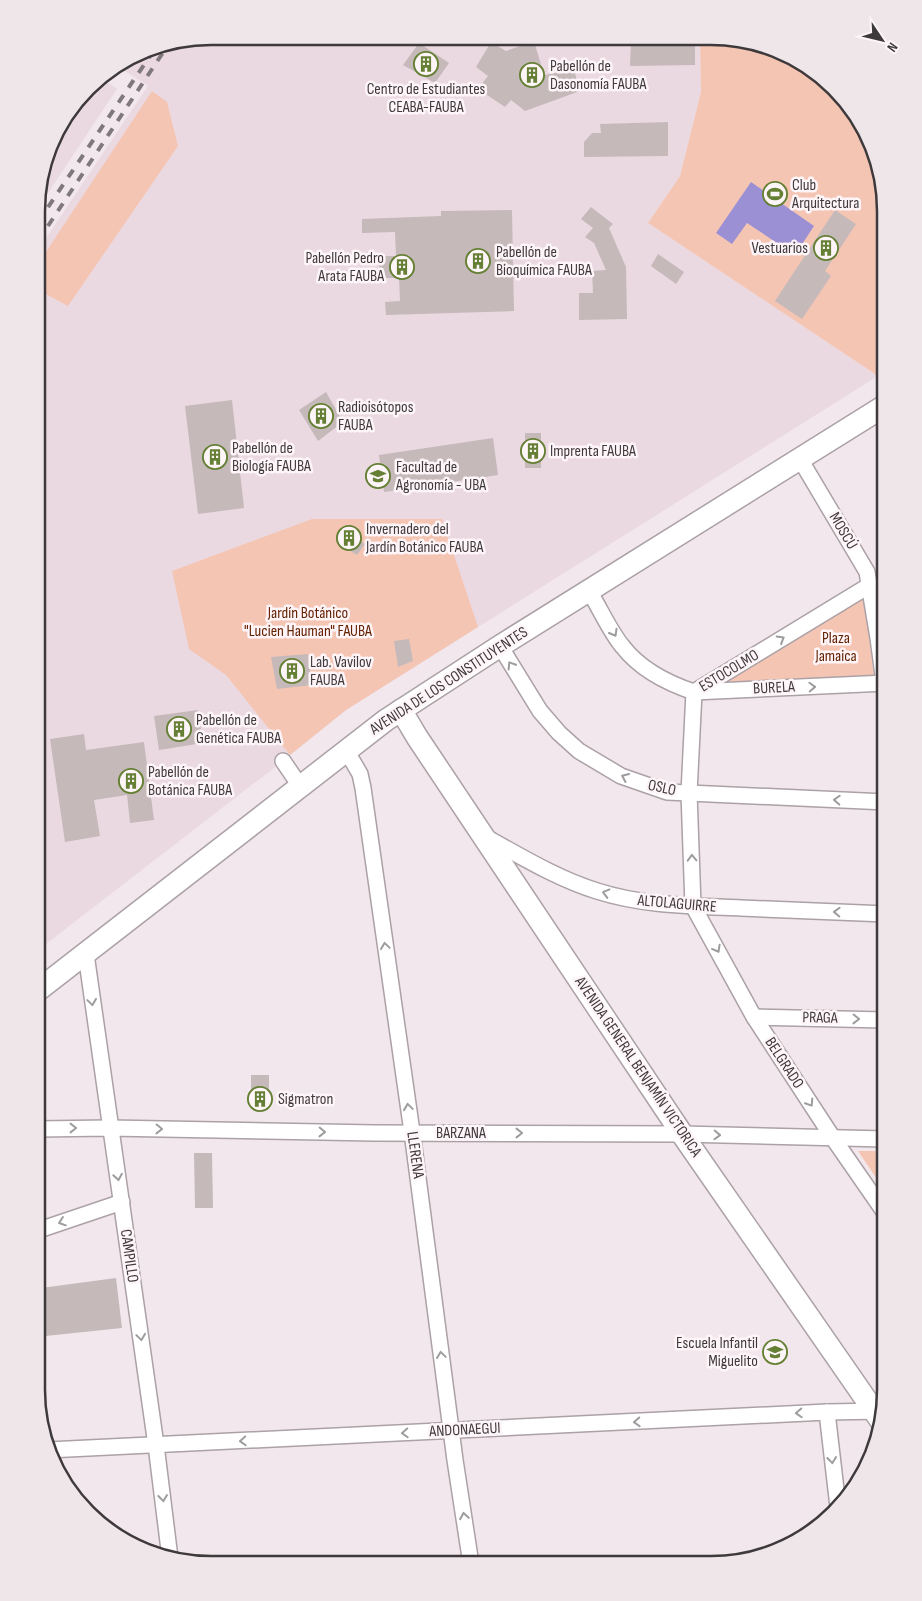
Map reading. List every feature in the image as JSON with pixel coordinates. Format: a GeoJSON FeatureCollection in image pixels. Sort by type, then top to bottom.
{"type":"FeatureCollection","features":[{"type":"Feature","properties":{"kind":"main road","name":"AVENIDA DE LOS CONSTITUYENTES"},"geometry":{"type":"LineString","coordinates":[[45,985],[400,710],[877,411]]}},
{"type":"Feature","properties":{"kind":"main road","name":"AVENIDA GENERAL BENJAMÍN VICTORICA"},"geometry":{"type":"LineString","coordinates":[[400,710],[682,1134],[876,1408]]}},
{"type":"Feature","properties":{"kind":"street","name":"MOSCÚ"},"geometry":{"type":"LineString","coordinates":[[800,459],[867,572],[877,633]]}},
{"type":"Feature","properties":{"kind":"street","name":"ESTOCOLMO"},"geometry":{"type":"LineString","coordinates":[[693,906],[690,793],[694,692],[870,585]]}},
{"type":"Feature","properties":{"kind":"street","name":"BURELA"},"geometry":{"type":"LineString","coordinates":[[589,590],[622,646],[635,660],[651,673],[672,684],[694,692],[877,688]]}},
{"type":"Feature","properties":{"kind":"street","name":"OSLO"},"geometry":{"type":"LineString","coordinates":[[500,646],[540,711],[560,733],[579,751],[621,776],[667,792],[877,802]]}},
{"type":"Feature","properties":{"kind":"street","name":"LLERENA"},"geometry":{"type":"LineString","coordinates":[[346,750],[360,774],[363,788],[470,1556]]}},
{"type":"Feature","properties":{"kind":"street"},"geometry":{"type":"LineString","coordinates":[[283,762],[300,786]]}},
{"type":"Feature","properties":{"kind":"street","name":"ALTOLAGUIRRE"},"geometry":{"type":"LineString","coordinates":[[483,835],[560,876],[596,891],[648,903],[877,914]]}},
{"type":"Feature","properties":{"kind":"street","name":"BELGRADO"},"geometry":{"type":"LineString","coordinates":[[693,906],[754,1017],[877,1201]]}},
{"type":"Feature","properties":{"kind":"street","name":"CAMPILLO"},"geometry":{"type":"LineString","coordinates":[[86,954],[156,1445],[169,1550]]}},
{"type":"Feature","properties":{"kind":"street","name":"PRAGA"},"geometry":{"type":"LineString","coordinates":[[754,1017],[877,1020]]}},
{"type":"Feature","properties":{"kind":"street","name":"BARZANA"},"geometry":{"type":"LineString","coordinates":[[45,1129],[682,1134],[877,1139]]}},
{"type":"Feature","properties":{"kind":"street"},"geometry":{"type":"LineString","coordinates":[[45,1228],[122,1202]]}},
{"type":"Feature","properties":{"kind":"street"},"geometry":{"type":"LineString","coordinates":[[827,1412],[837,1498]]}},
{"type":"Feature","properties":{"kind":"street","name":"ANDONAEGUI"},"geometry":{"type":"LineString","coordinates":[[57,1450],[827,1412],[875,1414]]}},
{"type":"Feature","properties":{"kind":"shaded area","name":"Facultad de Agronomía - UBA"},"geometry":{"type":"Polygon","coordinates":[[[700,45],[701,92],[680,176],[648,223],[877,377],[346,710],[45,945],[45,240],[148,86],[123,70],[158,54],[190,46],[700,45]]]}},
{"type":"Feature","properties":{"kind":"shaded area"},"geometry":{"type":"Polygon","coordinates":[[[107,82],[117,89],[46,196],[54,158],[67,128],[86,102],[107,82]]]}},
{"type":"Feature","properties":{"kind":"shaded area"},"geometry":{"type":"Polygon","coordinates":[[[751,182],[814,226],[795,255],[747,223],[732,244],[716,233],[751,182]]]}},
{"type":"Feature","properties":{"kind":"green space","name":"Club Arquitectura"},"geometry":{"type":"Polygon","coordinates":[[[700,45],[743,48],[784,62],[803,73],[836,102],[849,119],[860,138],[868,158],[876,190],[877,375],[648,223],[680,176],[701,92],[700,45]]]}},
{"type":"Feature","properties":{"kind":"green space"},"geometry":{"type":"Polygon","coordinates":[[[152,91],[167,102],[178,146],[68,306],[45,294],[45,253],[152,91]]]}},
{"type":"Feature","properties":{"kind":"green space","name":"Jardín Botánico \"Lucien Hauman\" FAUBA"},"geometry":{"type":"Polygon","coordinates":[[[312,519],[442,519],[478,627],[346,710],[290,755],[226,675],[189,649],[172,571],[312,519]]]}},
{"type":"Feature","properties":{"kind":"green space","name":"Plaza Jamaica"},"geometry":{"type":"Polygon","coordinates":[[[864,592],[874,679],[711,685],[864,592]]]}},
{"type":"Feature","properties":{"kind":"green space"},"geometry":{"type":"Polygon","coordinates":[[[858,1151],[877,1151],[877,1179],[858,1151]]]}},
{"type":"Feature","properties":{"kind":"building","name":"Centro de Estudiantes CEABA-FAUBA"},"geometry":{"type":"Polygon","coordinates":[[[418,45],[422,45],[449,63],[435,83],[403,65],[418,45]]]}},
{"type":"Feature","properties":{"kind":"building","name":"Pabellón de Dasonomía FAUBA"},"geometry":{"type":"Polygon","coordinates":[[[489,45],[496,45],[506,51],[523,45],[535,45],[544,75],[574,70],[580,91],[525,111],[511,100],[505,107],[478,89],[488,76],[476,67],[489,45]]]}},
{"type":"Feature","properties":{"kind":"building"},"geometry":{"type":"Polygon","coordinates":[[[631,45],[695,45],[695,65],[630,66],[631,45]]]}},
{"type":"Feature","properties":{"kind":"building"},"geometry":{"type":"Polygon","coordinates":[[[668,122],[668,156],[584,157],[584,142],[592,133],[601,133],[600,124],[668,122]]]}},
{"type":"Feature","properties":{"kind":"building"},"geometry":{"type":"Polygon","coordinates":[[[591,207],[613,224],[609,228],[626,267],[627,319],[579,320],[579,293],[593,293],[592,271],[606,270],[594,243],[585,237],[593,228],[581,219],[591,207]]]}},
{"type":"Feature","properties":{"kind":"building"},"geometry":{"type":"Polygon","coordinates":[[[512,210],[514,311],[386,315],[385,302],[400,301],[399,278],[379,278],[379,256],[396,256],[395,232],[362,233],[362,219],[441,216],[441,211],[512,210]]]}},
{"type":"Feature","properties":{"kind":"building","name":"Vestuarios"},"geometry":{"type":"Polygon","coordinates":[[[835,210],[856,224],[825,271],[831,276],[802,319],[775,301],[835,210]]]}},
{"type":"Feature","properties":{"kind":"building"},"geometry":{"type":"Polygon","coordinates":[[[658,254],[684,272],[676,284],[651,266],[658,254]]]}},
{"type":"Feature","properties":{"kind":"building","name":"Radioisótopos FAUBA"},"geometry":{"type":"Polygon","coordinates":[[[326,392],[343,422],[318,441],[299,410],[326,392]]]}},
{"type":"Feature","properties":{"kind":"building","name":"Pabellón de Biología FAUBA"},"geometry":{"type":"Polygon","coordinates":[[[232,400],[244,508],[198,514],[185,406],[232,400]]]}},
{"type":"Feature","properties":{"kind":"building","name":"Imprenta FAUBA"},"geometry":{"type":"Polygon","coordinates":[[[525,433],[541,433],[541,468],[525,468],[525,433]]]}},
{"type":"Feature","properties":{"kind":"building"},"geometry":{"type":"Polygon","coordinates":[[[493,438],[498,475],[384,492],[379,455],[493,438]]]}},
{"type":"Feature","properties":{"kind":"building","name":"Invernadero del Jardín Botánico FAUBA"},"geometry":{"type":"Polygon","coordinates":[[[346,532],[365,544],[357,555],[339,544],[346,532]]]}},
{"type":"Feature","properties":{"kind":"building"},"geometry":{"type":"Polygon","coordinates":[[[409,639],[413,661],[398,667],[394,641],[409,639]]]}},
{"type":"Feature","properties":{"kind":"building","name":"Lab. Vavilov FAUBA"},"geometry":{"type":"Polygon","coordinates":[[[308,654],[312,685],[277,689],[271,657],[308,654]]]}},
{"type":"Feature","properties":{"kind":"building","name":"Pabellón de Genética FAUBA"},"geometry":{"type":"Polygon","coordinates":[[[198,710],[203,743],[159,750],[154,716],[198,710]]]}},
{"type":"Feature","properties":{"kind":"building"},"geometry":{"type":"Polygon","coordinates":[[[84,734],[86,750],[144,742],[154,820],[130,823],[127,795],[94,800],[100,836],[65,842],[50,739],[84,734]]]}},
{"type":"Feature","properties":{"kind":"building","name":"Sigmatron"},"geometry":{"type":"Polygon","coordinates":[[[251,1075],[269,1075],[269,1108],[251,1108],[251,1075]]]}},
{"type":"Feature","properties":{"kind":"building"},"geometry":{"type":"Polygon","coordinates":[[[194,1153],[212,1153],[213,1208],[195,1208],[194,1153]]]}},
{"type":"Feature","properties":{"kind":"building"},"geometry":{"type":"Polygon","coordinates":[[[116,1278],[122,1328],[45,1336],[45,1287],[116,1278]]]}},
{"type":"Feature","properties":{"kind":"railway"},"geometry":{"type":"LineString","coordinates":[[45,230],[163,53]]}},
{"type":"Feature","properties":{"kind":"railway"},"geometry":{"type":"LineString","coordinates":[[45,212],[149,58]]}},
{"type":"Feature","properties":{"kind":"place","name":"Centro de Estudiantes CEABA-FAUBA"},"geometry":{"type":"Point","coordinates":[426,64]}},
{"type":"Feature","properties":{"kind":"place","name":"Pabellón de Dasonomía FAUBA"},"geometry":{"type":"Point","coordinates":[532,75]}},
{"type":"Feature","properties":{"kind":"place","name":"Club Arquitectura"},"geometry":{"type":"Point","coordinates":[775,194]}},
{"type":"Feature","properties":{"kind":"place","name":"Vestuarios"},"geometry":{"type":"Point","coordinates":[826,248]}},
{"type":"Feature","properties":{"kind":"place","name":"Pabellón de Bioquímica FAUBA"},"geometry":{"type":"Point","coordinates":[478,261]}},
{"type":"Feature","properties":{"kind":"place","name":"Pabellón Pedro Arata FAUBA"},"geometry":{"type":"Point","coordinates":[402,267]}},
{"type":"Feature","properties":{"kind":"place","name":"Radioisótopos FAUBA"},"geometry":{"type":"Point","coordinates":[321,416]}},
{"type":"Feature","properties":{"kind":"place","name":"Imprenta FAUBA"},"geometry":{"type":"Point","coordinates":[533,451]}},
{"type":"Feature","properties":{"kind":"place","name":"Pabellón de Biología FAUBA"},"geometry":{"type":"Point","coordinates":[215,457]}},
{"type":"Feature","properties":{"kind":"place","name":"Facultad de Agronomía - UBA"},"geometry":{"type":"Point","coordinates":[378,476]}},
{"type":"Feature","properties":{"kind":"place","name":"Invernadero del Jardín Botánico FAUBA"},"geometry":{"type":"Point","coordinates":[349,538]}},
{"type":"Feature","properties":{"kind":"place","name":"Lab. Vavilov FAUBA"},"geometry":{"type":"Point","coordinates":[292,671]}},
{"type":"Feature","properties":{"kind":"place","name":"Pabellón de Genética FAUBA"},"geometry":{"type":"Point","coordinates":[179,729]}},
{"type":"Feature","properties":{"kind":"place","name":"Pabellón de Botánica FAUBA"},"geometry":{"type":"Point","coordinates":[131,781]}},
{"type":"Feature","properties":{"kind":"place","name":"Sigmatron"},"geometry":{"type":"Point","coordinates":[260,1099]}},
{"type":"Feature","properties":{"kind":"place","name":"Escuela Infantil Miguelito"},"geometry":{"type":"Point","coordinates":[775,1352]}}]}
